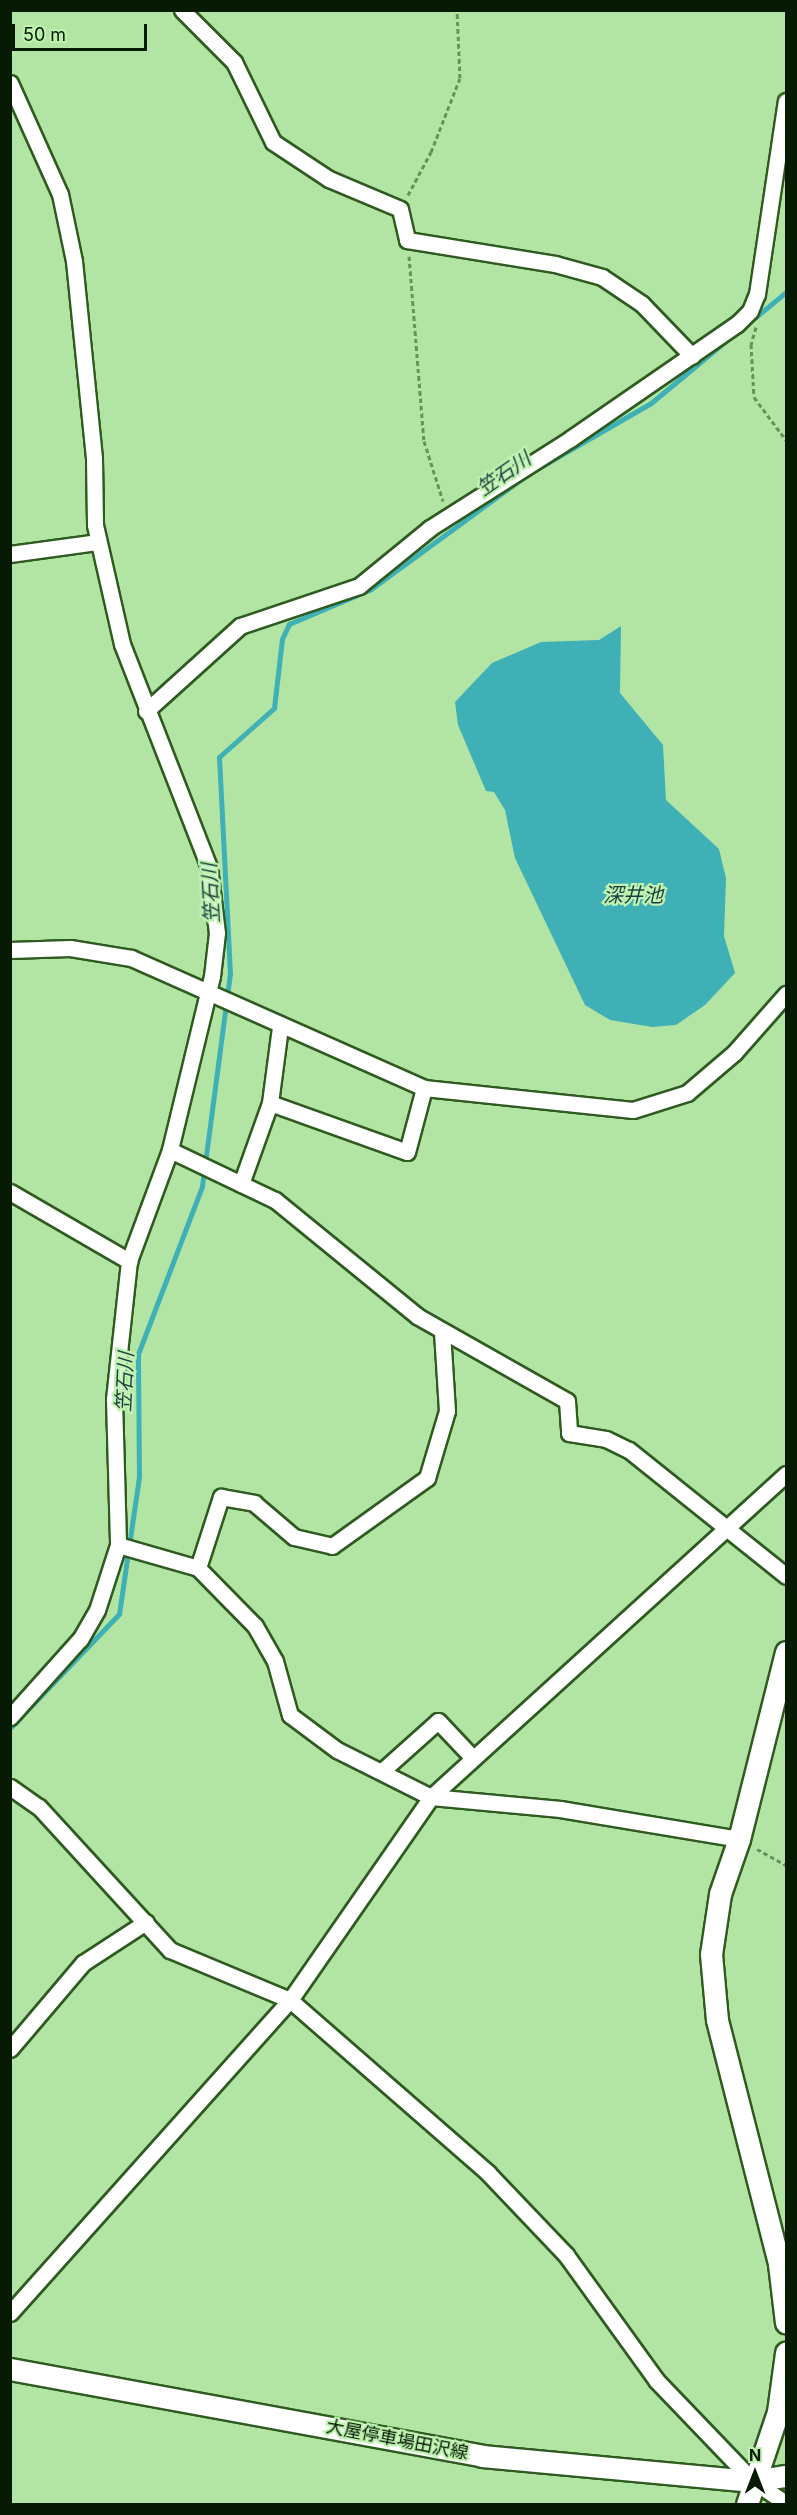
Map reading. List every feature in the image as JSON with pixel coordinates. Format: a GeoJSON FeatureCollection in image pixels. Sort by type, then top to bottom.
{"type":"FeatureCollection","features":[{"type":"Feature","properties":{"kind":"street"},"geometry":{"type":"LineString","coordinates":[[182,10],[234,62],[273,142],[329,179],[400,209],[407,240],[555,264],[602,277],[642,304],[692,356]]}},
{"type":"Feature","properties":{"kind":"street"},"geometry":{"type":"LineString","coordinates":[[10,83],[60,194],[74,261],[98,542],[122,644],[146,711],[209,867],[217,933],[208,994],[170,1150],[129,1261],[114,1399],[117,1545],[97,1610],[80,1639],[10,1717]]}},
{"type":"Feature","properties":{"kind":"street"},"geometry":{"type":"LineString","coordinates":[[146,711],[240,626],[359,586],[450,516],[692,356],[750,311],[757,294],[786,101]]}},
{"type":"Feature","properties":{"kind":"street"},"geometry":{"type":"LineString","coordinates":[[10,554],[98,542]]}},
{"type":"Feature","properties":{"kind":"street"},"geometry":{"type":"LineString","coordinates":[[10,950],[70,948],[131,958],[280,1027],[424,1088],[633,1110],[687,1093],[734,1053],[786,994]]}},
{"type":"Feature","properties":{"kind":"street"},"geometry":{"type":"LineString","coordinates":[[241,1184],[270,1103],[280,1027]]}},
{"type":"Feature","properties":{"kind":"street"},"geometry":{"type":"LineString","coordinates":[[270,1103],[407,1152],[424,1088]]}},
{"type":"Feature","properties":{"kind":"street"},"geometry":{"type":"LineString","coordinates":[[170,1150],[276,1200],[442,1332],[567,1401],[569,1433],[606,1439],[629,1450],[786,1576]]}},
{"type":"Feature","properties":{"kind":"street"},"geometry":{"type":"LineString","coordinates":[[10,1192],[129,1261]]}},
{"type":"Feature","properties":{"kind":"street"},"geometry":{"type":"LineString","coordinates":[[198,1568],[221,1497],[254,1503],[294,1537],[332,1546],[427,1478],[447,1411],[442,1332]]}},
{"type":"Feature","properties":{"kind":"street"},"geometry":{"type":"LineString","coordinates":[[10,2313],[290,2000],[431,1797],[724,1526],[786,1474]]}},
{"type":"Feature","properties":{"kind":"street"},"geometry":{"type":"LineString","coordinates":[[117,1545],[198,1568],[255,1626],[275,1661],[290,1715],[337,1750],[431,1797],[560,1809],[739,1839]]}},
{"type":"Feature","properties":{"kind":"street"},"geometry":{"type":"LineString","coordinates":[[786,1652],[739,1839],[715,1923],[711,1987],[779,2264],[786,2323]]}},
{"type":"Feature","properties":{"kind":"street"},"geometry":{"type":"LineString","coordinates":[[382,1771],[438,1720],[473,1758]]}},
{"type":"Feature","properties":{"kind":"street"},"geometry":{"type":"LineString","coordinates":[[10,1787],[39,1807],[170,1950],[290,2000],[496,2181],[566,2255],[656,2380],[753,2481],[786,2503]]}},
{"type":"Feature","properties":{"kind":"street"},"geometry":{"type":"LineString","coordinates":[[10,2049],[83,1963],[146,1923]]}},
{"type":"Feature","properties":{"kind":"street"},"geometry":{"type":"LineString","coordinates":[[747,2505],[753,2481],[778,2412],[786,2353]]}},
{"type":"Feature","properties":{"kind":"street","name":"大屋停車場田沢線"},"geometry":{"type":"LineString","coordinates":[[10,2369],[482,2456],[753,2481],[786,2476]]}},
{"type":"Feature","properties":{"kind":"path"},"geometry":{"type":"LineString","coordinates":[[400,209],[431,152],[460,78],[457,10]]}},
{"type":"Feature","properties":{"kind":"path"},"geometry":{"type":"LineString","coordinates":[[407,240],[424,441],[450,516]]}},
{"type":"Feature","properties":{"kind":"path"},"geometry":{"type":"LineString","coordinates":[[750,311],[757,329],[751,344],[754,397],[786,440]]}},
{"type":"Feature","properties":{"kind":"path"},"geometry":{"type":"LineString","coordinates":[[739,1839],[786,1865]]}},
{"type":"Feature","properties":{"kind":"water","name":"深井池"},"geometry":{"type":"Polygon","coordinates":[[[621,626],[620,693],[663,745],[666,800],[719,849],[726,878],[724,936],[735,973],[705,1005],[676,1025],[652,1027],[610,1020],[585,1005],[515,858],[505,810],[494,792],[486,791],[458,725],[455,702],[492,663],[541,642],[599,640],[621,626]]]}},
{"type":"Feature","properties":{"kind":"waterway","name":"笠石川"},"geometry":{"type":"LineString","coordinates":[[746,325],[786,292]]}},
{"type":"Feature","properties":{"kind":"waterway","name":"笠石川"},"geometry":{"type":"LineString","coordinates":[[10,1728],[119,1614],[139,1477],[138,1354],[202,1186],[230,974],[219,757],[274,708],[282,639],[289,624],[371,589],[528,474],[651,403],[734,334]]}}]}
